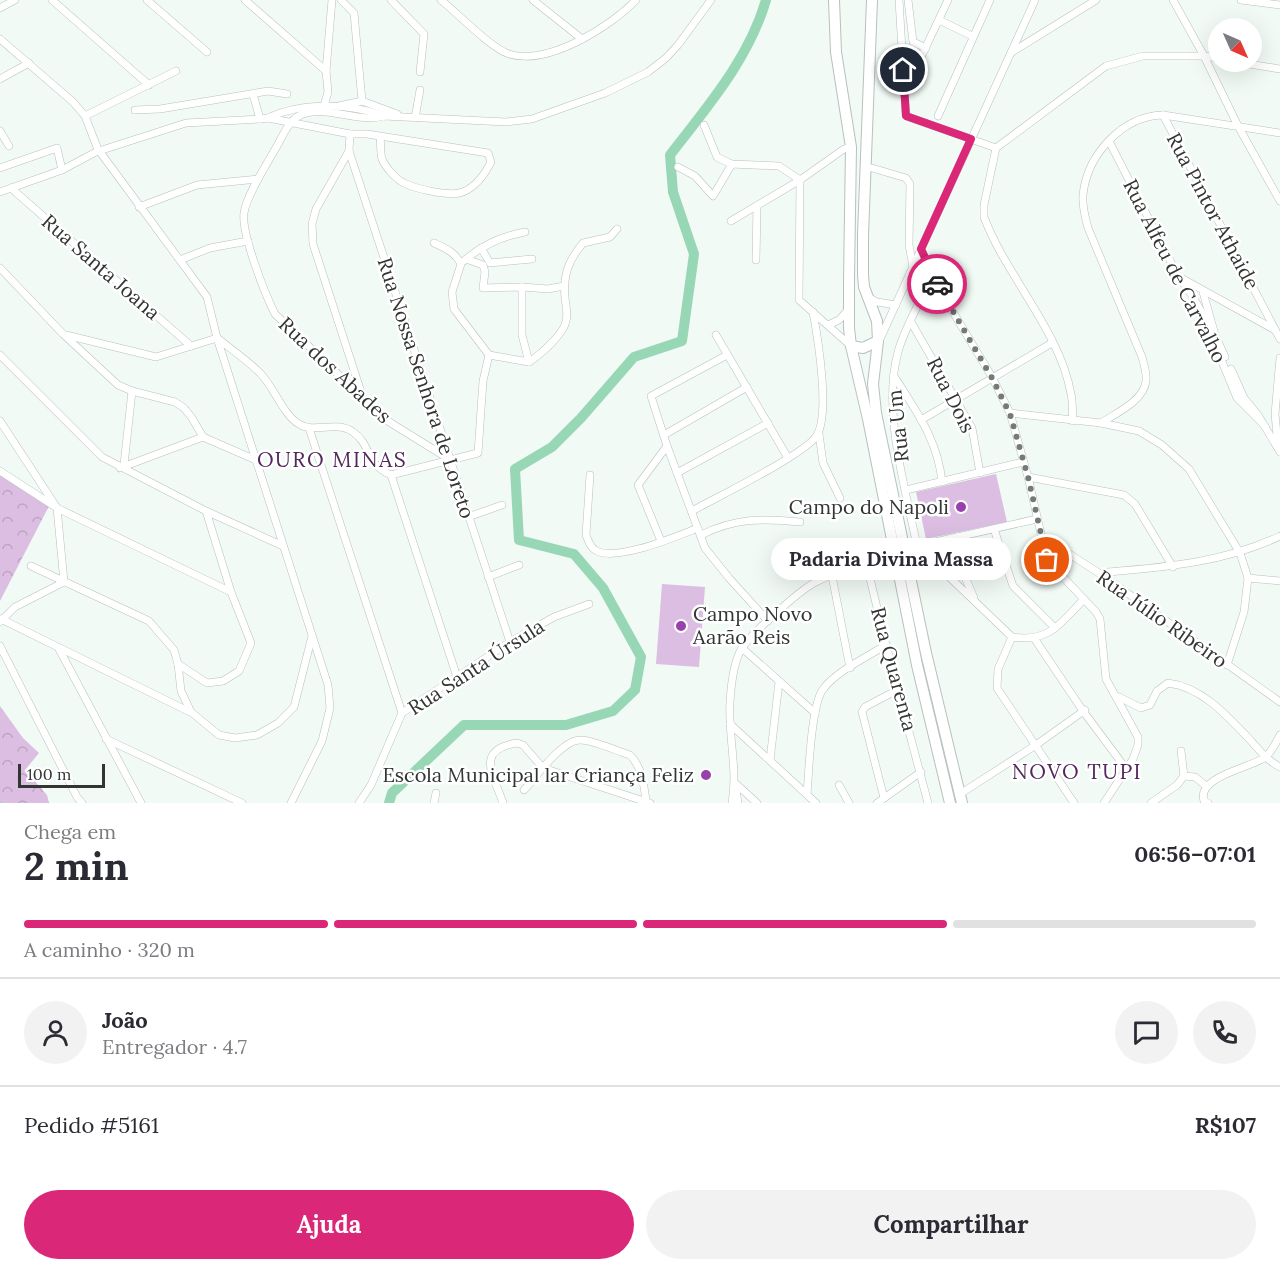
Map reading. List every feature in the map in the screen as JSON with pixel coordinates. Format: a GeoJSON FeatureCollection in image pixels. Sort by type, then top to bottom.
{"type":"FeatureCollection","features":[{"type":"Feature","properties":{"kind":"highway"},"geometry":{"type":"LineString","coordinates":[[834,0],[836,52],[851,147],[849,309],[851,346],[961,798]]}},
{"type":"Feature","properties":{"kind":"highway"},"geometry":{"type":"LineString","coordinates":[[872,0],[863,275],[877,321],[878,341],[873,384],[917,665],[950,803]]}},
{"type":"Feature","properties":{"kind":"highway"},"geometry":{"type":"LineString","coordinates":[[851,346],[863,348],[878,341]]}},
{"type":"Feature","properties":{"kind":"street"},"geometry":{"type":"LineString","coordinates":[[0,8],[15,0]]}},
{"type":"Feature","properties":{"kind":"street"},"geometry":{"type":"LineString","coordinates":[[52,0],[148,85]]}},
{"type":"Feature","properties":{"kind":"street"},"geometry":{"type":"LineString","coordinates":[[147,0],[207,52]]}},
{"type":"Feature","properties":{"kind":"street"},"geometry":{"type":"LineString","coordinates":[[245,0],[326,71]]}},
{"type":"Feature","properties":{"kind":"street"},"geometry":{"type":"LineString","coordinates":[[324,106],[328,92],[326,71],[332,0]]}},
{"type":"Feature","properties":{"kind":"street"},"geometry":{"type":"LineString","coordinates":[[341,0],[354,13],[362,101]]}},
{"type":"Feature","properties":{"kind":"street"},"geometry":{"type":"LineString","coordinates":[[391,0],[424,34],[420,72]]}},
{"type":"Feature","properties":{"kind":"street"},"geometry":{"type":"LineString","coordinates":[[441,0],[508,54],[531,57],[582,39],[609,23],[636,0]]}},
{"type":"Feature","properties":{"kind":"street"},"geometry":{"type":"LineString","coordinates":[[533,0],[582,39]]}},
{"type":"Feature","properties":{"kind":"street"},"geometry":{"type":"LineString","coordinates":[[290,123],[304,113],[325,111],[374,119],[384,116],[506,122],[532,119],[605,93],[655,68],[678,45],[711,0]]}},
{"type":"Feature","properties":{"kind":"street"},"geometry":{"type":"LineString","coordinates":[[898,0],[906,116],[996,148]]}},
{"type":"Feature","properties":{"kind":"street"},"geometry":{"type":"LineString","coordinates":[[908,0],[913,42],[926,48]]}},
{"type":"Feature","properties":{"kind":"street"},"geometry":{"type":"LineString","coordinates":[[913,74],[948,0]]}},
{"type":"Feature","properties":{"kind":"street"},"geometry":{"type":"LineString","coordinates":[[938,116],[990,0]]}},
{"type":"Feature","properties":{"kind":"street"},"geometry":{"type":"LineString","coordinates":[[878,341],[1035,0]]}},
{"type":"Feature","properties":{"kind":"street"},"geometry":{"type":"LineString","coordinates":[[1011,52],[1096,0]]}},
{"type":"Feature","properties":{"kind":"street"},"geometry":{"type":"LineString","coordinates":[[1173,0],[1204,56],[1238,126],[1280,201]]}},
{"type":"Feature","properties":{"kind":"street"},"geometry":{"type":"LineString","coordinates":[[1241,0],[1280,5]]}},
{"type":"Feature","properties":{"kind":"street"},"geometry":{"type":"LineString","coordinates":[[939,20],[972,36]]}},
{"type":"Feature","properties":{"kind":"street"},"geometry":{"type":"LineString","coordinates":[[0,39],[73,102],[85,116],[99,150],[207,297],[217,338],[328,684],[330,708],[322,741],[291,803]]}},
{"type":"Feature","properties":{"kind":"street"},"geometry":{"type":"LineString","coordinates":[[1073,421],[1072,394],[1064,370],[984,216],[984,205],[996,148],[1106,66],[1143,56],[1208,57]]}},
{"type":"Feature","properties":{"kind":"street"},"geometry":{"type":"LineString","coordinates":[[0,79],[29,63]]}},
{"type":"Feature","properties":{"kind":"street"},"geometry":{"type":"LineString","coordinates":[[1262,66],[1280,69]]}},
{"type":"Feature","properties":{"kind":"street"},"geometry":{"type":"LineString","coordinates":[[85,116],[176,71]]}},
{"type":"Feature","properties":{"kind":"street"},"geometry":{"type":"LineString","coordinates":[[412,117],[420,90]]}},
{"type":"Feature","properties":{"kind":"street"},"geometry":{"type":"LineString","coordinates":[[135,110],[160,109],[268,91],[287,94]]}},
{"type":"Feature","properties":{"kind":"street"},"geometry":{"type":"LineString","coordinates":[[253,94],[264,119]]}},
{"type":"Feature","properties":{"kind":"street"},"geometry":{"type":"LineString","coordinates":[[335,107],[362,101],[412,117]]}},
{"type":"Feature","properties":{"kind":"street"},"geometry":{"type":"LineString","coordinates":[[264,119],[280,113],[324,106],[374,112],[384,116]]}},
{"type":"Feature","properties":{"kind":"street"},"geometry":{"type":"LineString","coordinates":[[1101,423],[1141,394],[1146,384],[1146,374],[1142,357],[1083,212],[1083,195],[1088,174],[1096,156],[1126,126],[1137,119],[1149,116],[1280,133]]}},
{"type":"Feature","properties":{"kind":"street","name":"Rua Pintor Athaide"},"geometry":{"type":"LineString","coordinates":[[1162,116],[1278,334]]}},
{"type":"Feature","properties":{"kind":"street"},"geometry":{"type":"LineString","coordinates":[[0,192],[62,170],[99,150],[186,123],[264,119],[350,134],[380,136],[488,153],[490,162],[486,171],[473,186],[461,193],[428,190],[402,182],[391,171],[382,160],[380,136]]}},
{"type":"Feature","properties":{"kind":"street","name":"Rua dos Abades"},"geometry":{"type":"LineString","coordinates":[[290,123],[258,179],[244,213],[248,241],[263,292],[274,314],[386,420],[449,459]]}},
{"type":"Feature","properties":{"kind":"street"},"geometry":{"type":"LineString","coordinates":[[704,125],[717,157],[732,164],[779,166],[800,180]]}},
{"type":"Feature","properties":{"kind":"street"},"geometry":{"type":"LineString","coordinates":[[0,131],[9,146]]}},
{"type":"Feature","properties":{"kind":"street","name":"Rua Nossa Senhora de Loreto"},"geometry":{"type":"LineString","coordinates":[[350,134],[349,151],[510,642]]}},
{"type":"Feature","properties":{"kind":"street"},"geometry":{"type":"LineString","coordinates":[[837,154],[849,134]]}},
{"type":"Feature","properties":{"kind":"street","name":"Rua Alfeu de Carvalho"},"geometry":{"type":"LineString","coordinates":[[1109,141],[1178,276],[1200,311],[1237,398],[1265,426]]}},
{"type":"Feature","properties":{"kind":"street"},"geometry":{"type":"LineString","coordinates":[[731,221],[851,147]]}},
{"type":"Feature","properties":{"kind":"street"},"geometry":{"type":"LineString","coordinates":[[0,168],[57,148],[62,170]]}},
{"type":"Feature","properties":{"kind":"street"},"geometry":{"type":"LineString","coordinates":[[349,151],[316,209],[312,225],[313,244],[363,397]]}},
{"type":"Feature","properties":{"kind":"street"},"geometry":{"type":"LineString","coordinates":[[678,167],[695,176],[713,196],[732,164]]}},
{"type":"Feature","properties":{"kind":"street"},"geometry":{"type":"LineString","coordinates":[[872,168],[906,178],[910,184],[909,245],[913,267]]}},
{"type":"Feature","properties":{"kind":"street"},"geometry":{"type":"LineString","coordinates":[[139,207],[197,185],[258,179]]}},
{"type":"Feature","properties":{"kind":"street"},"geometry":{"type":"LineString","coordinates":[[800,180],[799,300],[851,346]]}},
{"type":"Feature","properties":{"kind":"street","name":"Rua Santa Joana"},"geometry":{"type":"LineString","coordinates":[[10,188],[191,346]]}},
{"type":"Feature","properties":{"kind":"street"},"geometry":{"type":"LineString","coordinates":[[756,260],[757,206]]}},
{"type":"Feature","properties":{"kind":"street"},"geometry":{"type":"LineString","coordinates":[[529,362],[561,333],[566,322],[564,286],[568,264],[583,243],[610,237],[617,229]]}},
{"type":"Feature","properties":{"kind":"street"},"geometry":{"type":"LineString","coordinates":[[525,232],[507,235],[481,248],[463,261],[452,292],[454,309],[489,355],[529,362]]}},
{"type":"Feature","properties":{"kind":"street"},"geometry":{"type":"LineString","coordinates":[[180,260],[210,248],[248,241]]}},
{"type":"Feature","properties":{"kind":"street"},"geometry":{"type":"LineString","coordinates":[[434,243],[450,250],[463,261],[483,265],[485,272],[483,288],[548,289],[564,286]]}},
{"type":"Feature","properties":{"kind":"street"},"geometry":{"type":"LineString","coordinates":[[909,245],[921,249]]}},
{"type":"Feature","properties":{"kind":"street"},"geometry":{"type":"LineString","coordinates":[[481,248],[490,264],[532,259]]}},
{"type":"Feature","properties":{"kind":"street"},"geometry":{"type":"LineString","coordinates":[[921,249],[932,277],[992,378],[1010,414],[1028,477],[1047,560],[1100,619],[1106,679],[1138,737],[1136,752],[1124,766],[1104,803]]}},
{"type":"Feature","properties":{"kind":"street"},"geometry":{"type":"LineString","coordinates":[[0,268],[63,334],[118,385],[175,402],[192,418],[203,437],[256,460]]}},
{"type":"Feature","properties":{"kind":"street"},"geometry":{"type":"LineString","coordinates":[[1178,276],[1278,334]]}},
{"type":"Feature","properties":{"kind":"street","name":"Rua Um"},"geometry":{"type":"LineString","coordinates":[[917,546],[893,419],[894,375],[898,350],[932,277]]}},
{"type":"Feature","properties":{"kind":"street"},"geometry":{"type":"LineString","coordinates":[[522,287],[522,335],[529,362]]}},
{"type":"Feature","properties":{"kind":"street","name":"Rua Alfeu de Carvalho"},"geometry":{"type":"LineString","coordinates":[[1203,292],[1215,335],[1245,398],[1279,450]]}},
{"type":"Feature","properties":{"kind":"street"},"geometry":{"type":"LineString","coordinates":[[868,297],[877,302],[896,304]]}},
{"type":"Feature","properties":{"kind":"street"},"geometry":{"type":"LineString","coordinates":[[828,325],[839,321],[849,309]]}},
{"type":"Feature","properties":{"kind":"street"},"geometry":{"type":"LineString","coordinates":[[813,312],[821,364],[819,434],[823,464],[840,498]]}},
{"type":"Feature","properties":{"kind":"street","name":"Rua Dois"},"geometry":{"type":"LineString","coordinates":[[911,322],[972,428],[980,473]]}},
{"type":"Feature","properties":{"kind":"street"},"geometry":{"type":"LineString","coordinates":[[63,334],[156,357],[217,338]]}},
{"type":"Feature","properties":{"kind":"street"},"geometry":{"type":"LineString","coordinates":[[716,334],[788,458]]}},
{"type":"Feature","properties":{"kind":"street"},"geometry":{"type":"LineString","coordinates":[[217,338],[260,372],[273,388],[287,414],[298,424],[309,428],[344,427],[362,441],[373,463],[380,470],[391,475],[478,453],[483,381],[489,355]]}},
{"type":"Feature","properties":{"kind":"street"},"geometry":{"type":"LineString","coordinates":[[921,420],[1052,343]]}},
{"type":"Feature","properties":{"kind":"street"},"geometry":{"type":"LineString","coordinates":[[0,355],[102,457],[206,511],[283,546]]}},
{"type":"Feature","properties":{"kind":"street"},"geometry":{"type":"LineString","coordinates":[[727,355],[651,396],[705,548],[768,621]]}},
{"type":"Feature","properties":{"kind":"street"},"geometry":{"type":"LineString","coordinates":[[1279,450],[1275,414],[1280,358]]}},
{"type":"Feature","properties":{"kind":"street"},"geometry":{"type":"LineString","coordinates":[[894,375],[931,437],[940,462],[942,482]]}},
{"type":"Feature","properties":{"kind":"street"},"geometry":{"type":"LineString","coordinates":[[664,435],[747,387]]}},
{"type":"Feature","properties":{"kind":"street"},"geometry":{"type":"LineString","coordinates":[[122,467],[132,391]]}},
{"type":"Feature","properties":{"kind":"street"},"geometry":{"type":"LineString","coordinates":[[1010,414],[1101,423],[1138,431],[1162,445],[1189,469],[1240,553],[1248,578],[1244,612],[1227,665]]}},
{"type":"Feature","properties":{"kind":"street"},"geometry":{"type":"LineString","coordinates":[[0,421],[57,508],[64,582]]}},
{"type":"Feature","properties":{"kind":"street"},"geometry":{"type":"LineString","coordinates":[[677,473],[768,423]]}},
{"type":"Feature","properties":{"kind":"street"},"geometry":{"type":"LineString","coordinates":[[309,428],[402,713]]}},
{"type":"Feature","properties":{"kind":"street"},"geometry":{"type":"LineString","coordinates":[[692,511],[788,458],[813,442],[819,434]]}},
{"type":"Feature","properties":{"kind":"street"},"geometry":{"type":"LineString","coordinates":[[122,467],[203,437]]}},
{"type":"Feature","properties":{"kind":"street"},"geometry":{"type":"LineString","coordinates":[[662,541],[638,485],[667,446]]}},
{"type":"Feature","properties":{"kind":"street"},"geometry":{"type":"LineString","coordinates":[[906,490],[1023,462]]}},
{"type":"Feature","properties":{"kind":"street"},"geometry":{"type":"LineString","coordinates":[[0,471],[57,508],[231,592]]}},
{"type":"Feature","properties":{"kind":"street"},"geometry":{"type":"LineString","coordinates":[[391,475],[457,677]]}},
{"type":"Feature","properties":{"kind":"street"},"geometry":{"type":"LineString","coordinates":[[590,475],[586,535],[595,550],[604,553],[636,551],[662,541],[737,521],[769,519],[800,522]]}},
{"type":"Feature","properties":{"kind":"street"},"geometry":{"type":"LineString","coordinates":[[1028,477],[1124,495],[1135,504],[1173,567]]}},
{"type":"Feature","properties":{"kind":"street"},"geometry":{"type":"LineString","coordinates":[[468,517],[502,505]]}},
{"type":"Feature","properties":{"kind":"street"},"geometry":{"type":"LineString","coordinates":[[178,664],[207,683],[223,681],[239,671],[251,642],[231,592],[206,511]]}},
{"type":"Feature","properties":{"kind":"street"},"geometry":{"type":"LineString","coordinates":[[917,546],[1037,519]]}},
{"type":"Feature","properties":{"kind":"street"},"geometry":{"type":"LineString","coordinates":[[994,529],[1013,586],[1055,628]]}},
{"type":"Feature","properties":{"kind":"street"},"geometry":{"type":"LineString","coordinates":[[1102,575],[1108,572],[1173,567],[1240,553],[1280,536]]}},
{"type":"Feature","properties":{"kind":"street"},"geometry":{"type":"LineString","coordinates":[[957,537],[965,577],[977,603]]}},
{"type":"Feature","properties":{"kind":"street","name":"Rua Júlio Ribeiro"},"geometry":{"type":"LineString","coordinates":[[1043,542],[1049,541],[1102,575],[1280,702]]}},
{"type":"Feature","properties":{"kind":"street"},"geometry":{"type":"LineString","coordinates":[[917,546],[1012,637],[1034,639],[1042,636],[1055,628],[1084,599]]}},
{"type":"Feature","properties":{"kind":"street"},"geometry":{"type":"LineString","coordinates":[[738,803],[730,701],[742,648],[768,621],[813,584],[867,566],[901,559]]}},
{"type":"Feature","properties":{"kind":"street"},"geometry":{"type":"LineString","coordinates":[[488,577],[519,565]]}},
{"type":"Feature","properties":{"kind":"street"},"geometry":{"type":"LineString","coordinates":[[31,566],[149,621],[174,650],[181,691],[191,712]]}},
{"type":"Feature","properties":{"kind":"street","name":"Rua Quarenta"},"geometry":{"type":"LineString","coordinates":[[867,566],[928,803]]}},
{"type":"Feature","properties":{"kind":"street"},"geometry":{"type":"LineString","coordinates":[[832,576],[850,668]]}},
{"type":"Feature","properties":{"kind":"street"},"geometry":{"type":"LineString","coordinates":[[1248,578],[1280,581]]}},
{"type":"Feature","properties":{"kind":"street"},"geometry":{"type":"LineString","coordinates":[[64,582],[15,607],[1,620],[191,712],[219,735],[235,738],[257,735],[278,723],[294,707],[312,636]]}},
{"type":"Feature","properties":{"kind":"street","name":"Rua Santa Úrsula"},"geometry":{"type":"LineString","coordinates":[[359,803],[371,785],[402,713],[510,642],[554,617],[589,604]]}},
{"type":"Feature","properties":{"kind":"street"},"geometry":{"type":"LineString","coordinates":[[1012,637],[1000,661],[997,688],[1074,803]]}},
{"type":"Feature","properties":{"kind":"street"},"geometry":{"type":"LineString","coordinates":[[1034,639],[1124,766]]}},
{"type":"Feature","properties":{"kind":"street"},"geometry":{"type":"LineString","coordinates":[[807,794],[815,713],[821,690],[829,682],[886,645]]}},
{"type":"Feature","properties":{"kind":"street"},"geometry":{"type":"LineString","coordinates":[[0,646],[82,803]]}},
{"type":"Feature","properties":{"kind":"street"},"geometry":{"type":"LineString","coordinates":[[59,648],[141,803]]}},
{"type":"Feature","properties":{"kind":"street"},"geometry":{"type":"LineString","coordinates":[[742,648],[815,713]]}},
{"type":"Feature","properties":{"kind":"street"},"geometry":{"type":"LineString","coordinates":[[770,760],[779,682]]}},
{"type":"Feature","properties":{"kind":"street"},"geometry":{"type":"LineString","coordinates":[[1113,692],[1120,699],[1141,708],[1150,705],[1157,691],[1168,683],[1197,693],[1211,702],[1266,758],[1280,767]]}},
{"type":"Feature","properties":{"kind":"street"},"geometry":{"type":"LineString","coordinates":[[884,798],[862,712],[865,707],[898,689]]}},
{"type":"Feature","properties":{"kind":"street"},"geometry":{"type":"LineString","coordinates":[[961,798],[1084,711]]}},
{"type":"Feature","properties":{"kind":"street"},"geometry":{"type":"LineString","coordinates":[[730,724],[816,803]]}},
{"type":"Feature","properties":{"kind":"street"},"geometry":{"type":"LineString","coordinates":[[1206,802],[1202,793],[1206,786],[1216,779],[1266,758],[1280,735]]}},
{"type":"Feature","properties":{"kind":"street"},"geometry":{"type":"LineString","coordinates":[[106,739],[242,803]]}},
{"type":"Feature","properties":{"kind":"street"},"geometry":{"type":"LineString","coordinates":[[524,790],[566,745],[579,740],[630,755],[636,761],[648,802]]}},
{"type":"Feature","properties":{"kind":"street"},"geometry":{"type":"LineString","coordinates":[[503,803],[495,778],[489,768],[489,760],[494,753],[518,742],[543,768],[648,802]]}},
{"type":"Feature","properties":{"kind":"street"},"geometry":{"type":"LineString","coordinates":[[1151,803],[1177,785],[1184,776],[1181,751]]}},
{"type":"Feature","properties":{"kind":"street"},"geometry":{"type":"LineString","coordinates":[[877,803],[921,772]]}},
{"type":"Feature","properties":{"kind":"street"},"geometry":{"type":"LineString","coordinates":[[1184,776],[1195,777],[1206,786]]}},
{"type":"Feature","properties":{"kind":"street"},"geometry":{"type":"LineString","coordinates":[[732,803],[735,783]]}},
{"type":"Feature","properties":{"kind":"street"},"geometry":{"type":"LineString","coordinates":[[735,783],[758,803]]}},
{"type":"Feature","properties":{"kind":"street"},"geometry":{"type":"LineString","coordinates":[[839,785],[849,803]]}},
{"type":"Feature","properties":{"kind":"street"},"geometry":{"type":"LineString","coordinates":[[434,803],[436,794]]}},
{"type":"Feature","properties":{"kind":"green space","name":"Campo do Napoli"},"geometry":{"type":"Polygon","coordinates":[[[996,474],[1007,522],[926,539],[916,492],[996,474]]]}},
{"type":"Feature","properties":{"kind":"green space"},"geometry":{"type":"Polygon","coordinates":[[[0,475],[49,506],[0,601],[0,475]]]}},
{"type":"Feature","properties":{"kind":"green space","name":"Campo Novo Aarão Reis"},"geometry":{"type":"Polygon","coordinates":[[[662,584],[705,587],[699,667],[656,664],[662,584]]]}},
{"type":"Feature","properties":{"kind":"green space"},"geometry":{"type":"Polygon","coordinates":[[[0,706],[23,738],[39,753],[25,770],[47,795],[49,803],[0,803],[0,706]]]}},
{"type":"Feature","properties":{"kind":"waterway"},"geometry":{"type":"LineString","coordinates":[[389,803],[392,793],[464,725],[566,725],[613,711],[635,690],[641,657],[603,588],[574,554],[519,540],[515,469],[552,447],[581,418],[634,357],[682,341],[694,254],[673,192],[670,155],[726,82],[759,22],[766,0]]}},
{"type":"Feature","properties":{"kind":"way so far"},"geometry":{"type":"LineString","coordinates":[[937,284],[992,378],[1010,414],[1028,477],[1047,560]]}},
{"type":"Feature","properties":{"kind":"place","name":"Campo do Napoli"},"geometry":{"type":"Point","coordinates":[961,507]}},
{"type":"Feature","properties":{"kind":"place","name":"Padaria Divina Massa"},"geometry":{"type":"Point","coordinates":[1047,560]}},
{"type":"Feature","properties":{"kind":"place","name":"Campo Novo Aarão Reis"},"geometry":{"type":"Point","coordinates":[681,626]}},
{"type":"Feature","properties":{"kind":"place","name":"Escola Municipal lar Criança Feliz"},"geometry":{"type":"Point","coordinates":[706,775]}},
{"type":"Feature","properties":{"kind":"district","name":"OURO MINAS"},"geometry":{"type":"Point","coordinates":[332,460]}},
{"type":"Feature","properties":{"kind":"district","name":"NOVO TUPI"},"geometry":{"type":"Point","coordinates":[1077,772]}},
{"type":"Feature","properties":{"kind":"route"},"geometry":{"type":"LineString","coordinates":[[903,70],[906,116],[971,139],[921,249],[937,284]]}}]}
